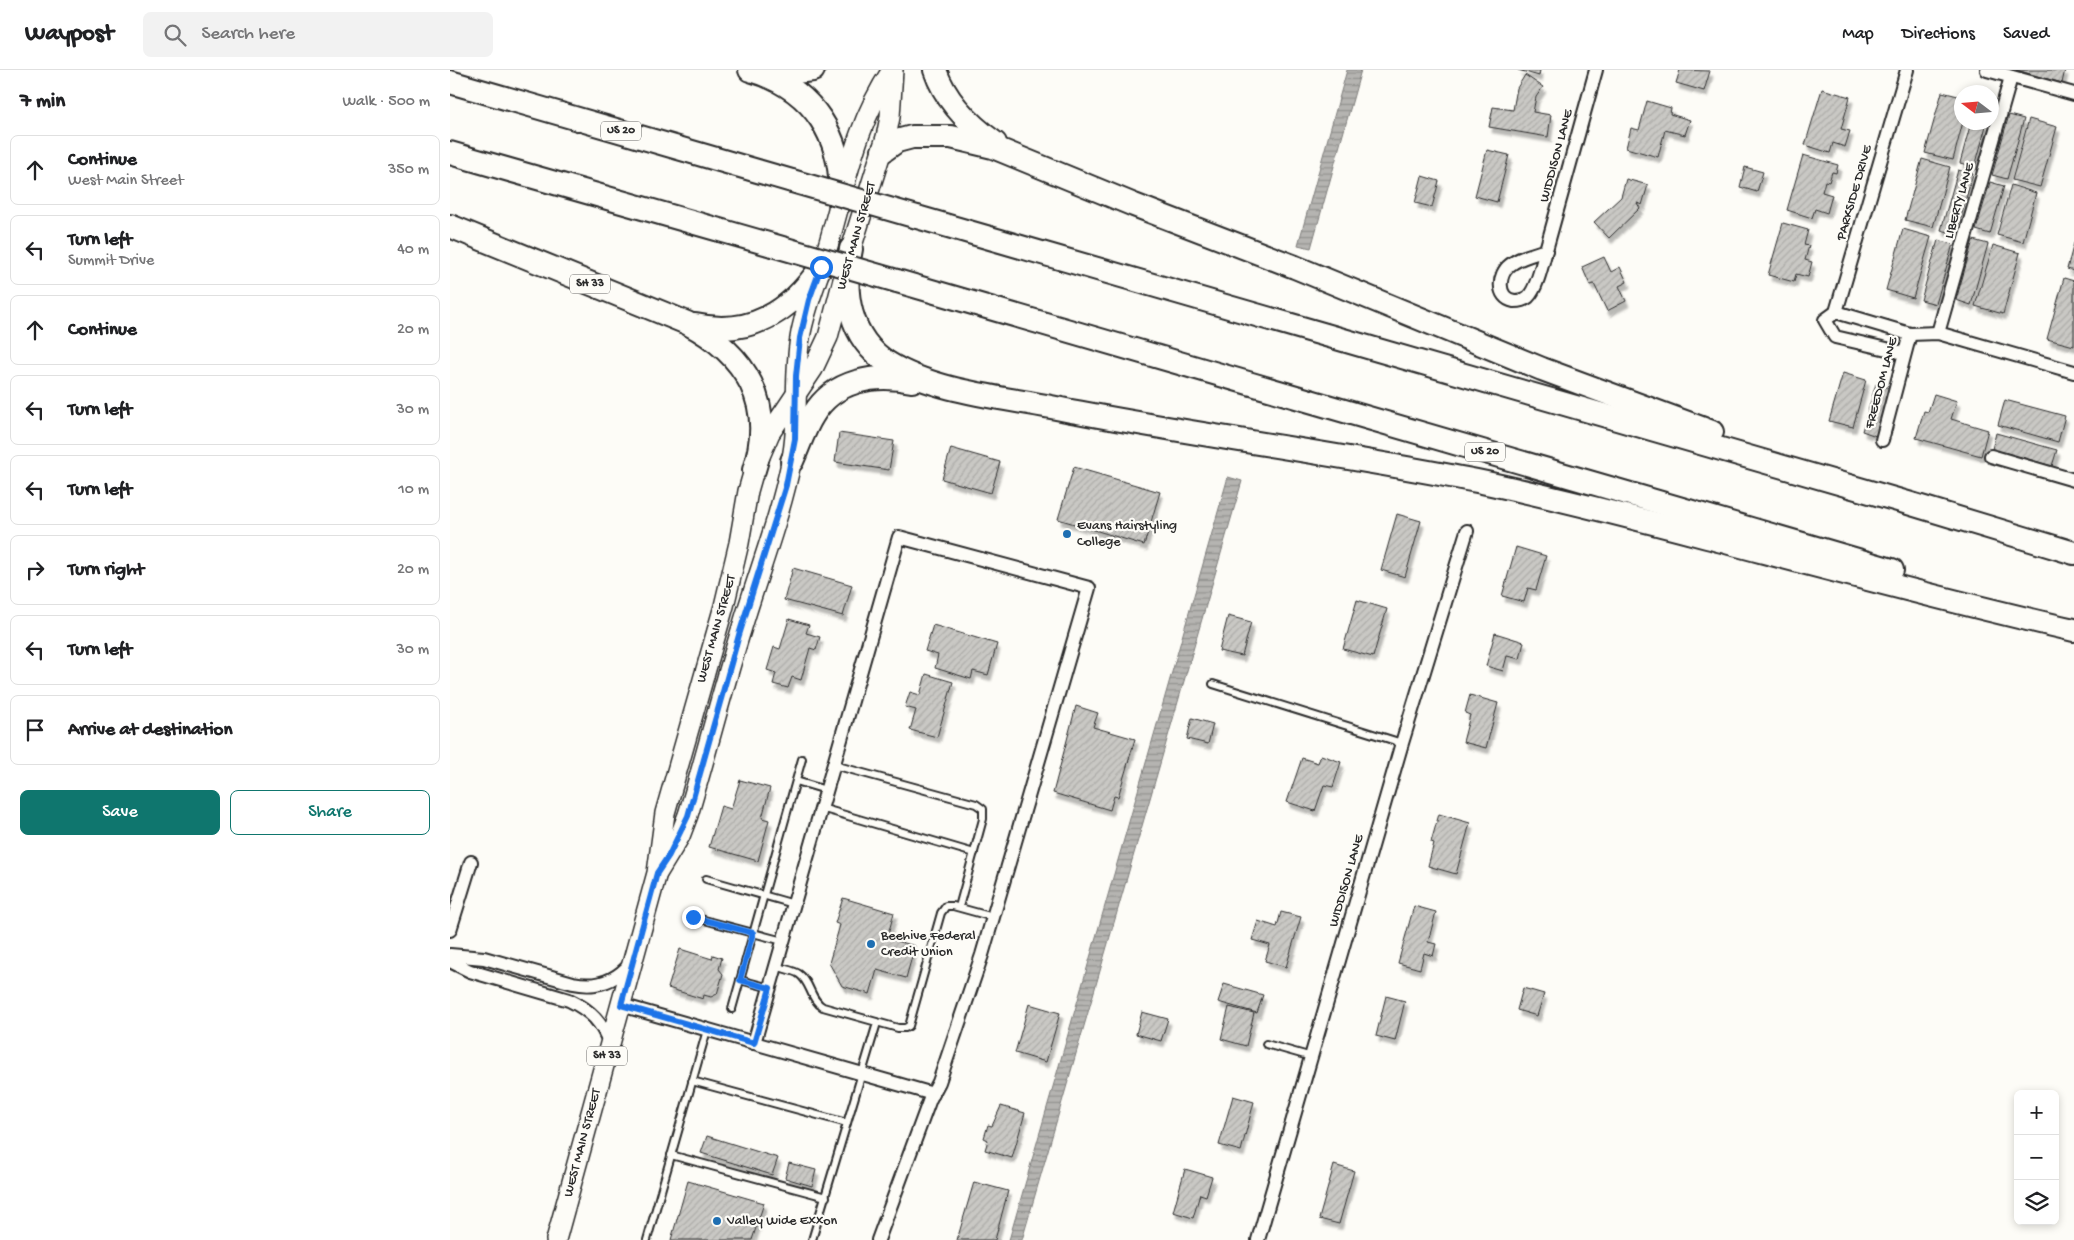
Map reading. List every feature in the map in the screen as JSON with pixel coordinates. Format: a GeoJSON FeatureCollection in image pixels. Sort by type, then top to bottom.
{"type":"FeatureCollection","features":[{"type":"Feature","properties":{"kind":"highway","name":"SH 33"},"geometry":{"type":"LineString","coordinates":[[750,70],[770,77],[793,90],[812,106],[822,120],[830,134],[839,163],[841,176],[840,203]]}},
{"type":"Feature","properties":{"kind":"highway"},"geometry":{"type":"LineString","coordinates":[[755,70],[777,72],[813,70]]}},
{"type":"Feature","properties":{"kind":"highway"},"geometry":{"type":"LineString","coordinates":[[935,70],[946,92],[968,121],[981,134],[1012,154]]}},
{"type":"Feature","properties":{"kind":"highway","name":"US 20"},"geometry":{"type":"LineString","coordinates":[[450,82],[1908,503],[2074,553]]}},
{"type":"Feature","properties":{"kind":"highway"},"geometry":{"type":"LineString","coordinates":[[883,151],[904,138],[932,136],[972,141],[1012,154],[1134,205],[1304,270],[1551,373],[1908,503]]}},
{"type":"Feature","properties":{"kind":"highway","name":"US 20"},"geometry":{"type":"LineString","coordinates":[[450,153],[2074,622]]}},
{"type":"Feature","properties":{"kind":"highway","name":"SH 33"},"geometry":{"type":"LineString","coordinates":[[450,226],[687,323],[716,340],[729,352],[753,385],[761,414],[762,428],[760,449],[754,470]]}},
{"type":"Feature","properties":{"kind":"highway"},"geometry":{"type":"LineString","coordinates":[[851,249],[847,291],[852,317],[863,340],[877,354],[894,366],[922,378],[960,389]]}},
{"type":"Feature","properties":{"kind":"highway"},"geometry":{"type":"LineString","coordinates":[[687,323],[702,326],[732,327],[765,319],[792,302],[821,267]]}},
{"type":"Feature","properties":{"kind":"highway"},"geometry":{"type":"LineString","coordinates":[[792,461],[812,416],[820,405],[851,383],[887,378],[960,389],[1096,416],[1435,473],[1519,490],[1605,510],[1972,606],[2074,630]]}},
{"type":"Feature","properties":{"kind":"main road","name":"WEST MAIN STREET"},"geometry":{"type":"LineString","coordinates":[[657,873],[676,842],[688,816],[792,461],[795,439],[800,338],[809,300],[821,267],[859,133],[879,91],[893,70]]}},
{"type":"Feature","properties":{"kind":"main road","name":"WEST MAIN STREET"},"geometry":{"type":"LineString","coordinates":[[556,1240],[657,873],[665,813],[724,606],[754,470],[770,434],[813,369],[828,337],[851,249],[883,151],[890,117],[893,70]]}},
{"type":"Feature","properties":{"kind":"street","name":"WIDDISON LANE"},"geometry":{"type":"LineString","coordinates":[[1546,250],[1596,70]]}},
{"type":"Feature","properties":{"kind":"street","name":"PARKSIDE DRIVE"},"geometry":{"type":"LineString","coordinates":[[1836,312],[1907,70]]}},
{"type":"Feature","properties":{"kind":"street"},"geometry":{"type":"LineString","coordinates":[[1987,70],[2074,94]]}},
{"type":"Feature","properties":{"kind":"street","name":"LIBERTY LANE"},"geometry":{"type":"LineString","coordinates":[[1938,333],[2011,77]]}},
{"type":"Feature","properties":{"kind":"street"},"geometry":{"type":"LineString","coordinates":[[1904,353],[1835,337],[1825,320],[1836,312],[1910,334],[1938,333],[2074,372]]}},
{"type":"Feature","properties":{"kind":"street","name":"FREEDOM LANE"},"geometry":{"type":"LineString","coordinates":[[1882,440],[1910,334]]}},
{"type":"Feature","properties":{"kind":"street"},"geometry":{"type":"LineString","coordinates":[[1991,456],[2074,480]]}},
{"type":"Feature","properties":{"kind":"street","name":"WIDDISON LANE"},"geometry":{"type":"LineString","coordinates":[[1258,1240],[1402,743],[1467,531]]}},
{"type":"Feature","properties":{"kind":"street"},"geometry":{"type":"LineString","coordinates":[[754,1043],[899,537],[1089,588],[979,964],[939,1082],[878,1240]]}},
{"type":"Feature","properties":{"kind":"street"},"geometry":{"type":"LineString","coordinates":[[450,930],[471,862]]}},
{"type":"Feature","properties":{"kind":"street"},"geometry":{"type":"LineString","coordinates":[[450,955],[484,958],[586,985],[608,981],[622,973],[633,961]]}},
{"type":"Feature","properties":{"kind":"street"},"geometry":{"type":"LineString","coordinates":[[450,962],[470,971],[569,1000],[580,1006],[599,1022],[610,1045]]}},
{"type":"Feature","properties":{"kind":"street"},"geometry":{"type":"LineString","coordinates":[[621,1005],[933,1094]]}},
{"type":"Feature","properties":{"kind":"lane"},"geometry":{"type":"LineString","coordinates":[[1213,684],[1402,743]]}},
{"type":"Feature","properties":{"kind":"lane"},"geometry":{"type":"LineString","coordinates":[[732,1009],[802,759]]}},
{"type":"Feature","properties":{"kind":"lane"},"geometry":{"type":"LineString","coordinates":[[834,765],[976,804],[983,808],[983,819],[959,907]]}},
{"type":"Feature","properties":{"kind":"lane"},"geometry":{"type":"LineString","coordinates":[[796,781],[826,790]]}},
{"type":"Feature","properties":{"kind":"lane"},"geometry":{"type":"LineString","coordinates":[[821,808],[974,853]]}},
{"type":"Feature","properties":{"kind":"lane"},"geometry":{"type":"LineString","coordinates":[[706,880],[794,904]]}},
{"type":"Feature","properties":{"kind":"lane"},"geometry":{"type":"LineString","coordinates":[[776,966],[798,973],[818,1004],[877,1023],[905,1028],[909,1026],[941,913],[946,906],[959,907],[993,917]]}},
{"type":"Feature","properties":{"kind":"lane"},"geometry":{"type":"LineString","coordinates":[[693,917],[783,941]]}},
{"type":"Feature","properties":{"kind":"lane"},"geometry":{"type":"LineString","coordinates":[[740,980],[770,988]]}},
{"type":"Feature","properties":{"kind":"lane"},"geometry":{"type":"LineString","coordinates":[[812,1240],[877,1023]]}},
{"type":"Feature","properties":{"kind":"lane"},"geometry":{"type":"LineString","coordinates":[[647,1240],[707,1030]]}},
{"type":"Feature","properties":{"kind":"lane"},"geometry":{"type":"LineString","coordinates":[[1266,1044],[1312,1057]]}},
{"type":"Feature","properties":{"kind":"lane"},"geometry":{"type":"LineString","coordinates":[[692,1081],[847,1123]]}},
{"type":"Feature","properties":{"kind":"lane"},"geometry":{"type":"LineString","coordinates":[[671,1155],[826,1197]]}},
{"type":"Feature","properties":{"kind":"shaded area"},"geometry":{"type":"Polygon","coordinates":[[[1347,70],[1361,70],[1311,248],[1298,245],[1347,70]]]}},
{"type":"Feature","properties":{"kind":"shaded area"},"geometry":{"type":"Polygon","coordinates":[[[1228,477],[1242,481],[1022,1240],[1009,1240],[1228,477]]]}},
{"type":"Feature","properties":{"kind":"building"},"geometry":{"type":"Polygon","coordinates":[[[1518,70],[1540,70],[1539,76],[1518,70]]]}},
{"type":"Feature","properties":{"kind":"building"},"geometry":{"type":"Polygon","coordinates":[[[1680,70],[1710,71],[1704,91],[1676,83],[1680,70]]]}},
{"type":"Feature","properties":{"kind":"building"},"geometry":{"type":"Polygon","coordinates":[[[2016,70],[2065,70],[2062,83],[2016,70]]]}},
{"type":"Feature","properties":{"kind":"building"},"geometry":{"type":"Polygon","coordinates":[[[1525,75],[1543,87],[1536,97],[1533,112],[1551,115],[1548,137],[1489,127],[1493,107],[1513,110],[1517,88],[1525,75]]]}},
{"type":"Feature","properties":{"kind":"building"},"geometry":{"type":"Polygon","coordinates":[[[1822,89],[1850,97],[1841,129],[1850,131],[1845,147],[1833,143],[1830,153],[1805,145],[1822,89]]]}},
{"type":"Feature","properties":{"kind":"building"},"geometry":{"type":"Polygon","coordinates":[[[1942,92],[1954,95],[1954,130],[1961,130],[1953,160],[1925,153],[1942,92]]]}},
{"type":"Feature","properties":{"kind":"building"},"geometry":{"type":"Polygon","coordinates":[[[1647,101],[1671,108],[1670,114],[1690,120],[1685,135],[1665,130],[1658,157],[1626,148],[1631,128],[1639,130],[1647,101]]]}},
{"type":"Feature","properties":{"kind":"building"},"geometry":{"type":"Polygon","coordinates":[[[2009,115],[2024,119],[2007,179],[1992,175],[2009,115]]]}},
{"type":"Feature","properties":{"kind":"building"},"geometry":{"type":"Polygon","coordinates":[[[2029,119],[2057,127],[2040,187],[2012,180],[2029,119]]]}},
{"type":"Feature","properties":{"kind":"building"},"geometry":{"type":"Polygon","coordinates":[[[1969,130],[1985,130],[1975,167],[1960,163],[1969,130]]]}},
{"type":"Feature","properties":{"kind":"building"},"geometry":{"type":"Polygon","coordinates":[[[1487,150],[1509,155],[1497,202],[1475,196],[1487,150]]]}},
{"type":"Feature","properties":{"kind":"building"},"geometry":{"type":"Polygon","coordinates":[[[1803,155],[1838,165],[1836,173],[1832,172],[1829,182],[1825,181],[1822,192],[1832,195],[1827,213],[1815,209],[1812,218],[1787,210],[1803,155]]]}},
{"type":"Feature","properties":{"kind":"building"},"geometry":{"type":"Polygon","coordinates":[[[1922,159],[1950,167],[1933,227],[1905,220],[1922,159]]]}},
{"type":"Feature","properties":{"kind":"building"},"geometry":{"type":"Polygon","coordinates":[[[1745,167],[1763,172],[1757,192],[1740,187],[1745,167]]]}},
{"type":"Feature","properties":{"kind":"building"},"geometry":{"type":"Polygon","coordinates":[[[1958,170],[1973,174],[1956,234],[1941,230],[1958,170]]]}},
{"type":"Feature","properties":{"kind":"building"},"geometry":{"type":"Polygon","coordinates":[[[1422,176],[1439,181],[1432,207],[1415,203],[1422,176]]]}},
{"type":"Feature","properties":{"kind":"building"},"geometry":{"type":"Polygon","coordinates":[[[1626,179],[1648,185],[1642,205],[1637,203],[1640,208],[1609,238],[1594,222],[1621,197],[1626,179]]]}},
{"type":"Feature","properties":{"kind":"building"},"geometry":{"type":"Polygon","coordinates":[[[1990,182],[2004,186],[1990,234],[1976,230],[1990,182]]]}},
{"type":"Feature","properties":{"kind":"building"},"geometry":{"type":"Polygon","coordinates":[[[2011,185],[2036,193],[2023,242],[1997,235],[2011,185]]]}},
{"type":"Feature","properties":{"kind":"building"},"geometry":{"type":"Polygon","coordinates":[[[1783,223],[1808,230],[1804,245],[1809,246],[1805,260],[1812,262],[1808,277],[1796,274],[1794,282],[1768,275],[1783,223]]]}},
{"type":"Feature","properties":{"kind":"building"},"geometry":{"type":"Polygon","coordinates":[[[1903,229],[1931,237],[1913,298],[1886,290],[1903,229]]]}},
{"type":"Feature","properties":{"kind":"building"},"geometry":{"type":"Polygon","coordinates":[[[1938,240],[1953,244],[1936,304],[1921,300],[1938,240]]]}},
{"type":"Feature","properties":{"kind":"building"},"geometry":{"type":"Polygon","coordinates":[[[1973,240],[1988,244],[1971,305],[1956,300],[1973,240]]]}},
{"type":"Feature","properties":{"kind":"building"},"geometry":{"type":"Polygon","coordinates":[[[2074,243],[2074,271],[2067,269],[2074,243]]]}},
{"type":"Feature","properties":{"kind":"building"},"geometry":{"type":"Polygon","coordinates":[[[1993,245],[2020,253],[2003,314],[1975,306],[1993,245]]]}},
{"type":"Feature","properties":{"kind":"building"},"geometry":{"type":"Polygon","coordinates":[[[1604,257],[1611,272],[1620,267],[1627,282],[1619,286],[1626,301],[1607,311],[1594,284],[1590,285],[1582,267],[1604,257]]]}},
{"type":"Feature","properties":{"kind":"building"},"geometry":{"type":"Polygon","coordinates":[[[2064,278],[2074,281],[2074,346],[2047,339],[2064,278]]]}},
{"type":"Feature","properties":{"kind":"building"},"geometry":{"type":"Polygon","coordinates":[[[1843,373],[1866,380],[1853,427],[1829,421],[1843,373]]]}},
{"type":"Feature","properties":{"kind":"building"},"geometry":{"type":"Polygon","coordinates":[[[1876,384],[1890,388],[1876,436],[1862,431],[1876,384]]]}},
{"type":"Feature","properties":{"kind":"building"},"geometry":{"type":"Polygon","coordinates":[[[1934,394],[1957,401],[1951,419],[1988,430],[1981,456],[1916,438],[1924,411],[1928,412],[1934,394]]]}},
{"type":"Feature","properties":{"kind":"building"},"geometry":{"type":"Polygon","coordinates":[[[2005,400],[2065,416],[2058,442],[1998,425],[2005,400]]]}},
{"type":"Feature","properties":{"kind":"building"},"geometry":{"type":"Polygon","coordinates":[[[839,433],[894,441],[889,470],[835,462],[839,433]]]}},
{"type":"Feature","properties":{"kind":"building"},"geometry":{"type":"Polygon","coordinates":[[[1996,433],[2057,450],[2052,466],[1992,449],[1996,433]]]}},
{"type":"Feature","properties":{"kind":"building"},"geometry":{"type":"Polygon","coordinates":[[[951,448],[1000,462],[991,493],[942,479],[951,448]]]}},
{"type":"Feature","properties":{"kind":"building"},"geometry":{"type":"Polygon","coordinates":[[[1074,467],[1160,492],[1144,545],[1058,519],[1074,467]]]}},
{"type":"Feature","properties":{"kind":"building"},"geometry":{"type":"Polygon","coordinates":[[[1397,514],[1421,521],[1405,577],[1381,570],[1397,514]]]}},
{"type":"Feature","properties":{"kind":"building"},"geometry":{"type":"Polygon","coordinates":[[[1516,547],[1546,556],[1536,590],[1528,588],[1524,602],[1502,596],[1516,547]]]}},
{"type":"Feature","properties":{"kind":"building"},"geometry":{"type":"Polygon","coordinates":[[[793,568],[852,585],[843,616],[784,600],[793,568]]]}},
{"type":"Feature","properties":{"kind":"building"},"geometry":{"type":"Polygon","coordinates":[[[1357,600],[1387,609],[1373,657],[1343,649],[1357,600]]]}},
{"type":"Feature","properties":{"kind":"building"},"geometry":{"type":"Polygon","coordinates":[[[1228,616],[1251,622],[1242,656],[1219,651],[1228,616]]]}},
{"type":"Feature","properties":{"kind":"building"},"geometry":{"type":"Polygon","coordinates":[[[789,619],[809,625],[806,633],[820,637],[816,650],[810,648],[801,680],[792,677],[788,688],[773,684],[776,673],[767,670],[774,647],[780,649],[789,619]]]}},
{"type":"Feature","properties":{"kind":"building"},"geometry":{"type":"Polygon","coordinates":[[[933,625],[997,644],[988,675],[973,671],[971,679],[935,668],[938,655],[925,651],[933,625]]]}},
{"type":"Feature","properties":{"kind":"building"},"geometry":{"type":"Polygon","coordinates":[[[1495,633],[1524,642],[1520,659],[1507,656],[1503,671],[1486,666],[1495,633]]]}},
{"type":"Feature","properties":{"kind":"building"},"geometry":{"type":"Polygon","coordinates":[[[926,674],[953,682],[937,737],[910,730],[916,710],[905,707],[910,692],[920,695],[926,674]]]}},
{"type":"Feature","properties":{"kind":"building"},"geometry":{"type":"Polygon","coordinates":[[[1470,695],[1498,703],[1486,748],[1463,742],[1470,715],[1465,713],[1470,695]]]}},
{"type":"Feature","properties":{"kind":"building"},"geometry":{"type":"Polygon","coordinates":[[[1076,706],[1098,713],[1093,727],[1135,739],[1118,797],[1114,796],[1110,810],[1053,793],[1076,706]]]}},
{"type":"Feature","properties":{"kind":"building"},"geometry":{"type":"Polygon","coordinates":[[[1192,718],[1213,724],[1208,744],[1187,739],[1192,718]]]}},
{"type":"Feature","properties":{"kind":"building"},"geometry":{"type":"Polygon","coordinates":[[[1321,755],[1341,762],[1333,787],[1324,785],[1315,811],[1287,802],[1302,758],[1318,763],[1321,755]]]}},
{"type":"Feature","properties":{"kind":"building"},"geometry":{"type":"Polygon","coordinates":[[[740,780],[770,788],[762,818],[769,820],[758,861],[709,847],[721,806],[731,809],[740,780]]]}},
{"type":"Feature","properties":{"kind":"building"},"geometry":{"type":"Polygon","coordinates":[[[1439,814],[1470,823],[1456,874],[1428,866],[1434,843],[1431,842],[1439,814]]]}},
{"type":"Feature","properties":{"kind":"building","name":"Beehive Federal Credit Union"},"geometry":{"type":"Polygon","coordinates":[[[843,898],[894,913],[887,938],[915,946],[906,978],[877,970],[870,994],[842,986],[829,963],[840,925],[835,923],[843,898]]]}},
{"type":"Feature","properties":{"kind":"building"},"geometry":{"type":"Polygon","coordinates":[[[1414,906],[1436,912],[1428,942],[1436,944],[1433,956],[1424,953],[1420,969],[1398,963],[1414,906]]]}},
{"type":"Feature","properties":{"kind":"building"},"geometry":{"type":"Polygon","coordinates":[[[1281,912],[1301,917],[1286,967],[1265,961],[1270,945],[1252,940],[1258,921],[1277,927],[1281,912]]]}},
{"type":"Feature","properties":{"kind":"building"},"geometry":{"type":"Polygon","coordinates":[[[680,949],[712,959],[713,955],[722,958],[719,969],[723,974],[717,994],[711,997],[704,995],[703,999],[668,988],[680,949]]]}},
{"type":"Feature","properties":{"kind":"building"},"geometry":{"type":"Polygon","coordinates":[[[1224,984],[1263,995],[1257,1013],[1218,1002],[1224,984]]]}},
{"type":"Feature","properties":{"kind":"building"},"geometry":{"type":"Polygon","coordinates":[[[1523,988],[1544,994],[1537,1016],[1517,1010],[1523,988]]]}},
{"type":"Feature","properties":{"kind":"building"},"geometry":{"type":"Polygon","coordinates":[[[1386,996],[1405,1001],[1395,1041],[1376,1036],[1386,996]]]}},
{"type":"Feature","properties":{"kind":"building"},"geometry":{"type":"Polygon","coordinates":[[[1029,1004],[1060,1013],[1046,1062],[1015,1053],[1029,1004]]]}},
{"type":"Feature","properties":{"kind":"building"},"geometry":{"type":"Polygon","coordinates":[[[1229,1007],[1254,1013],[1246,1046],[1221,1039],[1229,1007]]]}},
{"type":"Feature","properties":{"kind":"building"},"geometry":{"type":"Polygon","coordinates":[[[1142,1012],[1168,1019],[1161,1041],[1136,1034],[1142,1012]]]}},
{"type":"Feature","properties":{"kind":"building"},"geometry":{"type":"Polygon","coordinates":[[[1233,1096],[1254,1102],[1241,1151],[1219,1145],[1233,1096]]]}},
{"type":"Feature","properties":{"kind":"building"},"geometry":{"type":"Polygon","coordinates":[[[1001,1106],[1025,1113],[1012,1158],[985,1150],[988,1140],[984,1138],[988,1125],[992,1126],[1001,1106]]]}},
{"type":"Feature","properties":{"kind":"building"},"geometry":{"type":"Polygon","coordinates":[[[707,1136],[778,1158],[772,1175],[701,1153],[707,1136]]]}},
{"type":"Feature","properties":{"kind":"building"},"geometry":{"type":"Polygon","coordinates":[[[789,1163],[816,1170],[812,1186],[785,1178],[789,1163]]]}},
{"type":"Feature","properties":{"kind":"building"},"geometry":{"type":"Polygon","coordinates":[[[1334,1165],[1354,1171],[1339,1224],[1319,1219],[1334,1165]]]}},
{"type":"Feature","properties":{"kind":"building"},"geometry":{"type":"Polygon","coordinates":[[[1185,1169],[1212,1177],[1206,1196],[1200,1194],[1193,1218],[1173,1212],[1185,1169]]]}},
{"type":"Feature","properties":{"kind":"building","name":"Valley Wide Exxon"},"geometry":{"type":"Polygon","coordinates":[[[688,1181],[764,1203],[752,1240],[671,1240],[688,1181]]]}},
{"type":"Feature","properties":{"kind":"building"},"geometry":{"type":"Polygon","coordinates":[[[974,1182],[1008,1191],[995,1240],[957,1240],[974,1182]]]}},
{"type":"Feature","properties":{"kind":"place","name":"Evans Hairstyling College"},"geometry":{"type":"Point","coordinates":[1067,534]}},
{"type":"Feature","properties":{"kind":"place","name":"Beehive Federal Credit Union"},"geometry":{"type":"Point","coordinates":[871,944]}},
{"type":"Feature","properties":{"kind":"place","name":"Valley Wide Exxon"},"geometry":{"type":"Point","coordinates":[717,1221]}},
{"type":"Feature","properties":{"kind":"route"},"geometry":{"type":"LineString","coordinates":[[693,917],[753,933],[740,980],[770,988],[754,1043],[621,1005],[657,873],[680,836],[688,816],[739,635],[786,485],[795,439],[796,376],[800,338],[809,300],[821,267]]}}]}
